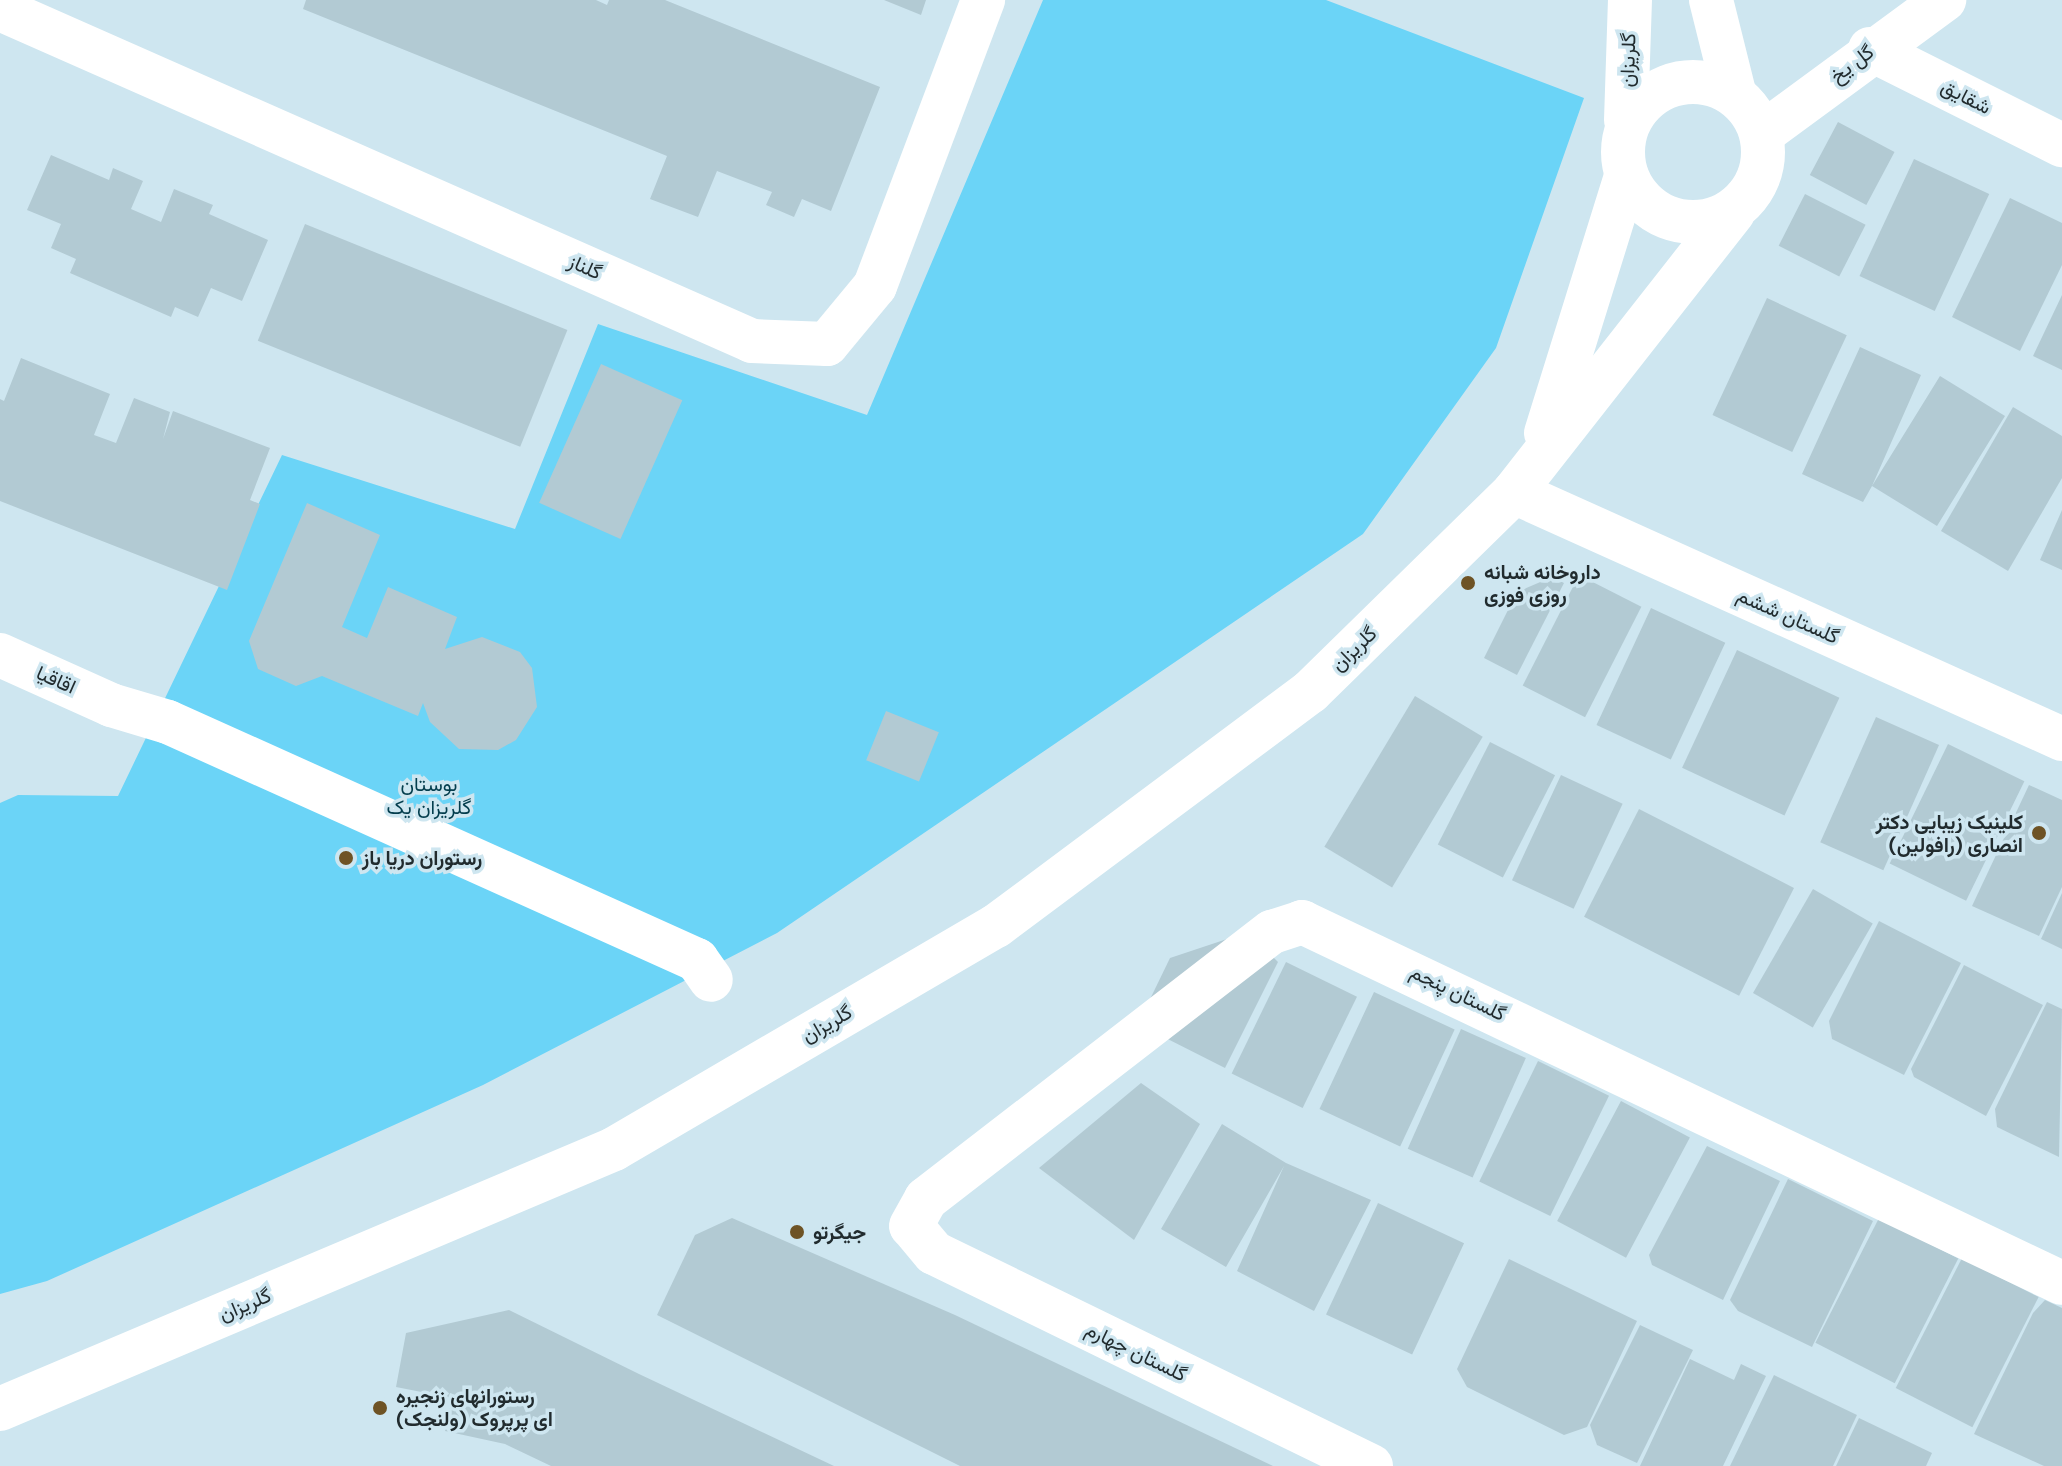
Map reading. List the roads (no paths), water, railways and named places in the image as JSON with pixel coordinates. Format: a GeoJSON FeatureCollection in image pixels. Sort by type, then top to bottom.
{"type":"FeatureCollection","features":[{"type":"Feature","properties":{"kind":"street","name":"گلناز"},"geometry":{"type":"LineString","coordinates":[[0,9],[752,341],[827,344],[875,286],[983,0]]}},
{"type":"Feature","properties":{"kind":"street","name":"گلریزان"},"geometry":{"type":"LineString","coordinates":[[1626,120],[1630,0]]}},
{"type":"Feature","properties":{"kind":"street"},"geometry":{"type":"LineString","coordinates":[[1711,0],[1734,92],[1763,133],[1761,178],[1733,213],[1692,224],[1651,211],[1625,179],[1626,120],[1654,89],[1694,78],[1734,92]]}},
{"type":"Feature","properties":{"kind":"street","name":"گل یخ"},"geometry":{"type":"LineString","coordinates":[[1763,133],[1870,49],[1944,0]]}},
{"type":"Feature","properties":{"kind":"street","name":"شقایق"},"geometry":{"type":"LineString","coordinates":[[1870,49],[2062,145]]}},
{"type":"Feature","properties":{"kind":"street","name":"گلریزان"},"geometry":{"type":"LineString","coordinates":[[1526,475],[1625,179]]}},
{"type":"Feature","properties":{"kind":"street","name":"گلریزان"},"geometry":{"type":"LineString","coordinates":[[0,1409],[614,1149],[996,926],[1310,692],[1526,475],[1733,213]]}},
{"type":"Feature","properties":{"kind":"street","name":"گلستان ششم"},"geometry":{"type":"LineString","coordinates":[[1526,475],[2062,739]]}},
{"type":"Feature","properties":{"kind":"street","name":"اقاقیا"},"geometry":{"type":"LineString","coordinates":[[0,655],[111,705],[168,722],[697,960],[711,980]]}},
{"type":"Feature","properties":{"kind":"street","name":"گلستان پنجم"},"geometry":{"type":"LineString","coordinates":[[911,1226],[926,1199],[1272,932],[1302,922],[2062,1283]]}},
{"type":"Feature","properties":{"kind":"street","name":"گلستان چهارم"},"geometry":{"type":"LineString","coordinates":[[911,1226],[934,1253],[1371,1466]]}},
{"type":"Feature","properties":{"kind":"place","name":"داروخانه شبانه روزی فوزی"},"geometry":{"type":"Point","coordinates":[1468,583]}},
{"type":"Feature","properties":{"kind":"place","name":"کلینیک زیبایی دکتر انصاری (رافولین)"},"geometry":{"type":"Point","coordinates":[2039,833]}},
{"type":"Feature","properties":{"kind":"place","name":"رستوران دریا باز"},"geometry":{"type":"Point","coordinates":[346,858]}},
{"type":"Feature","properties":{"kind":"place","name":"جیگرتو"},"geometry":{"type":"Point","coordinates":[797,1232]}},
{"type":"Feature","properties":{"kind":"place","name":"رستورانهای زنجیره ای پرپروک (ولنجک)"},"geometry":{"type":"Point","coordinates":[380,1408]}},
{"type":"Feature","properties":{"kind":"park label","name":"بوستان گلریزان یک"},"geometry":{"type":"Point","coordinates":[429,796]}}]}
